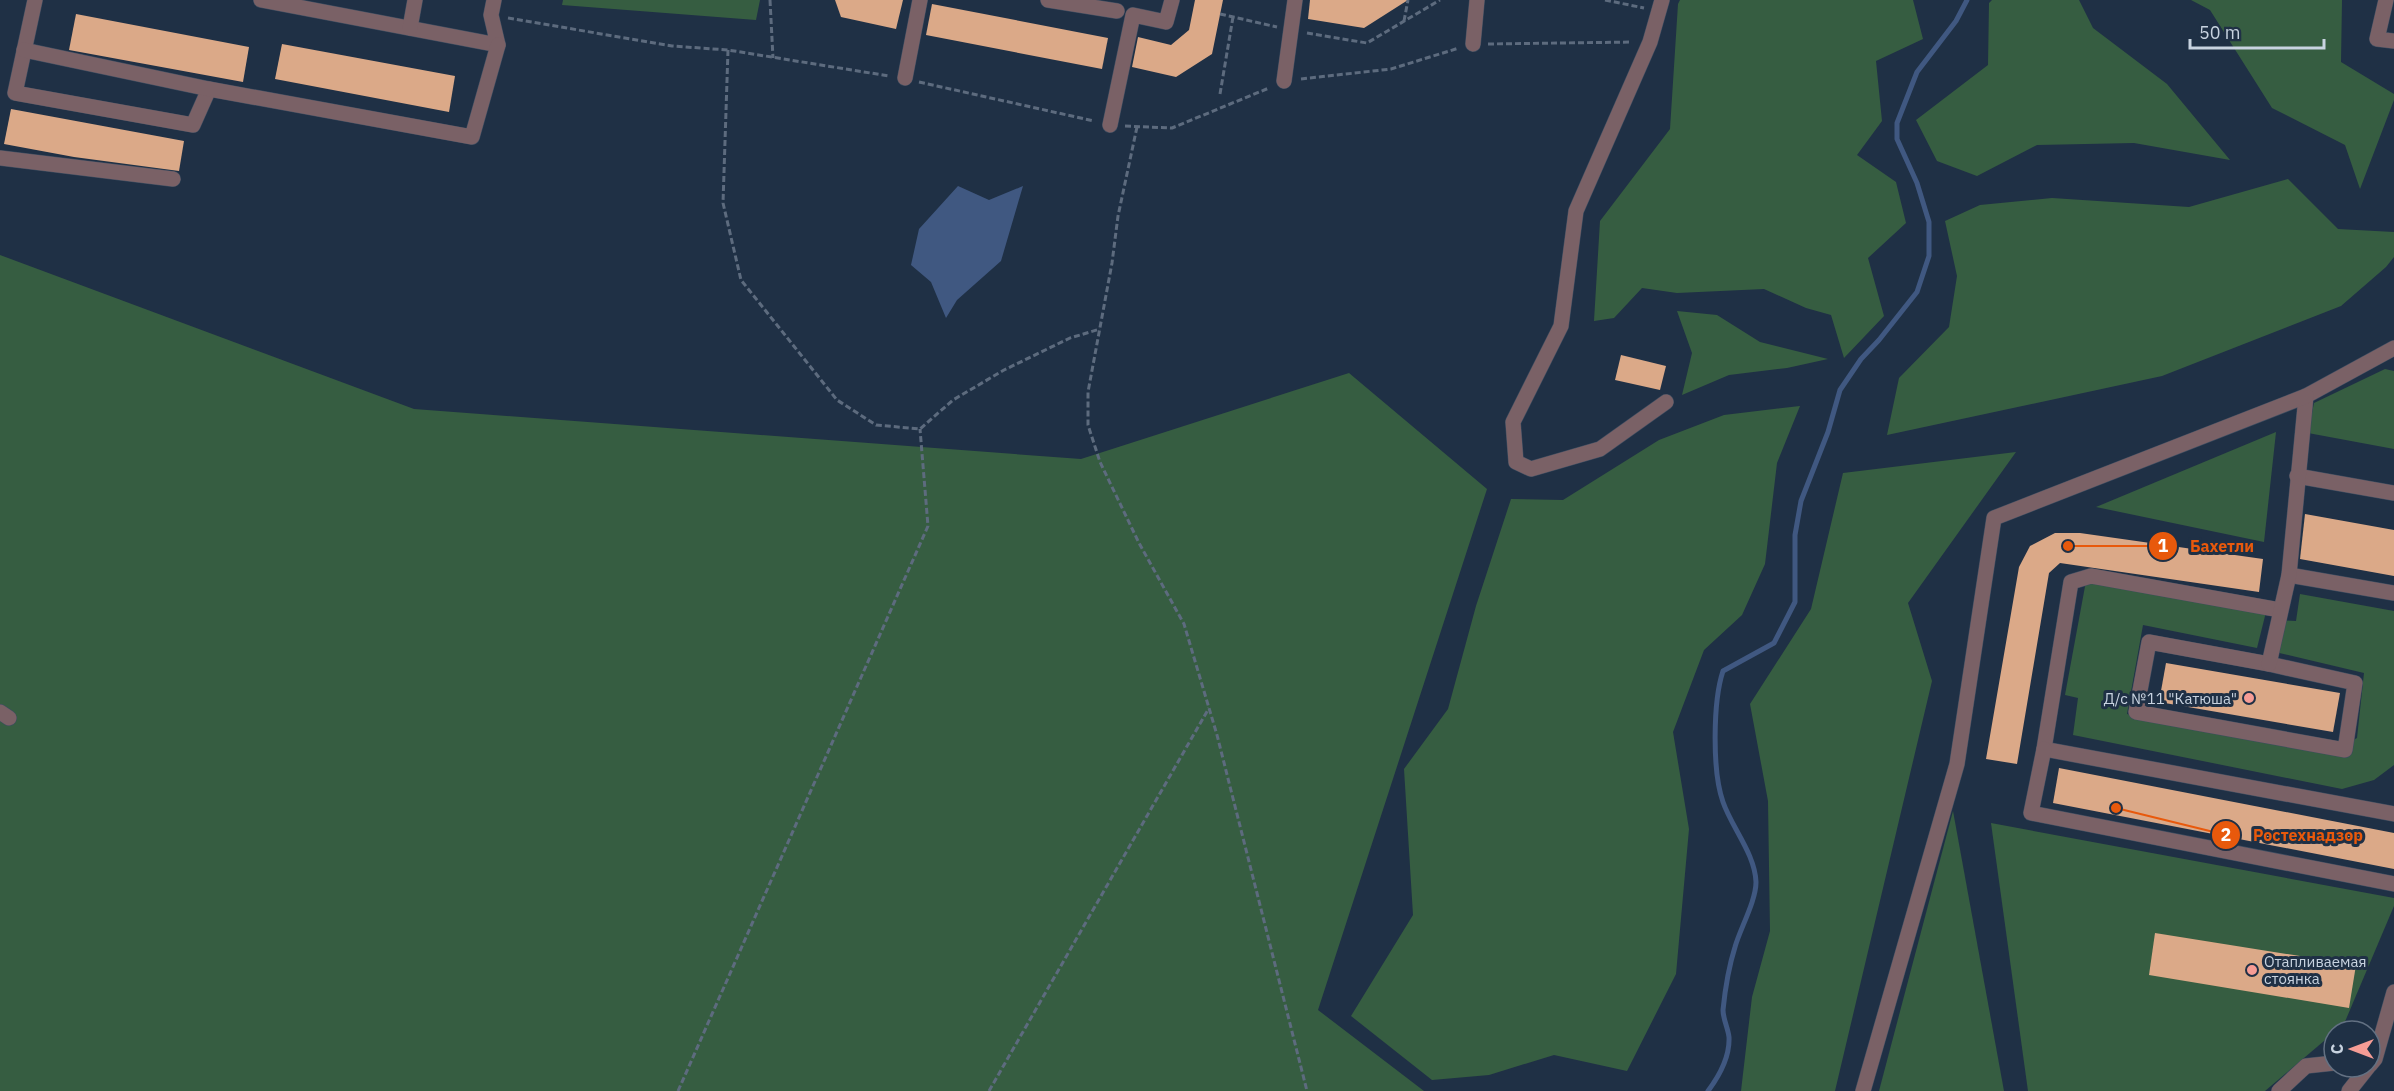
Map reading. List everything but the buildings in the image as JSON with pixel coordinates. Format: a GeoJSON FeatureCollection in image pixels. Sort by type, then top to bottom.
{"type":"FeatureCollection","features":[{"type":"Feature","properties":{"kind":"street"},"geometry":{"type":"LineString","coordinates":[[35,0],[15,93],[194,125],[209,88]]}},
{"type":"Feature","properties":{"kind":"street"},"geometry":{"type":"LineString","coordinates":[[261,0],[498,45]]}},
{"type":"Feature","properties":{"kind":"street"},"geometry":{"type":"LineString","coordinates":[[410,28],[415,0]]}},
{"type":"Feature","properties":{"kind":"street"},"geometry":{"type":"LineString","coordinates":[[905,78],[920,0]]}},
{"type":"Feature","properties":{"kind":"street"},"geometry":{"type":"LineString","coordinates":[[1048,0],[1117,12]]}},
{"type":"Feature","properties":{"kind":"street"},"geometry":{"type":"LineString","coordinates":[[1110,124],[1133,15],[1166,22],[1172,0]]}},
{"type":"Feature","properties":{"kind":"street"},"geometry":{"type":"LineString","coordinates":[[1284,81],[1295,0]]}},
{"type":"Feature","properties":{"kind":"street"},"geometry":{"type":"LineString","coordinates":[[1473,44],[1477,0]]}},
{"type":"Feature","properties":{"kind":"street"},"geometry":{"type":"LineString","coordinates":[[2386,0],[2377,39],[2394,41]]}},
{"type":"Feature","properties":{"kind":"street"},"geometry":{"type":"LineString","coordinates":[[1661,5],[1650,42],[1576,211],[1561,326],[1513,422],[1516,462],[1531,469],[1600,449],[1666,402]]}},
{"type":"Feature","properties":{"kind":"street"},"geometry":{"type":"LineString","coordinates":[[24,50],[209,88],[472,137],[498,45],[492,8]]}},
{"type":"Feature","properties":{"kind":"street"},"geometry":{"type":"LineString","coordinates":[[0,158],[172,179]]}},
{"type":"Feature","properties":{"kind":"street"},"geometry":{"type":"LineString","coordinates":[[1863,1091],[1957,764],[1994,518],[2306,396],[2394,348]]}},
{"type":"Feature","properties":{"kind":"street"},"geometry":{"type":"LineString","coordinates":[[2269,664],[2289,575],[2306,396]]}},
{"type":"Feature","properties":{"kind":"street"},"geometry":{"type":"LineString","coordinates":[[2297,476],[2394,493]]}},
{"type":"Feature","properties":{"kind":"street"},"geometry":{"type":"LineString","coordinates":[[2289,575],[2394,593]]}},
{"type":"Feature","properties":{"kind":"street"},"geometry":{"type":"LineString","coordinates":[[2280,610],[2091,576],[2071,582],[2044,749],[2031,813],[2394,884]]}},
{"type":"Feature","properties":{"kind":"street"},"geometry":{"type":"LineString","coordinates":[[2149,642],[2269,664],[2355,683],[2345,750],[2136,712],[2149,642]]}},
{"type":"Feature","properties":{"kind":"street"},"geometry":{"type":"LineString","coordinates":[[2044,749],[2394,814]]}},
{"type":"Feature","properties":{"kind":"street"},"geometry":{"type":"LineString","coordinates":[[2382,1040],[2389,1026],[2394,992]]}},
{"type":"Feature","properties":{"kind":"street"},"geometry":{"type":"LineString","coordinates":[[2279,1091],[2306,1066],[2322,1064]]}},
{"type":"Feature","properties":{"kind":"street"},"geometry":{"type":"LineString","coordinates":[[2349,1091],[2358,1079]]}},
{"type":"Feature","properties":{"kind":"path"},"geometry":{"type":"LineString","coordinates":[[770,0],[773,58]]}},
{"type":"Feature","properties":{"kind":"path"},"geometry":{"type":"LineString","coordinates":[[1404,21],[1408,0]]}},
{"type":"Feature","properties":{"kind":"path"},"geometry":{"type":"LineString","coordinates":[[1220,15],[1367,43],[1440,0]]}},
{"type":"Feature","properties":{"kind":"path"},"geometry":{"type":"LineString","coordinates":[[1605,0],[1661,5]]}},
{"type":"Feature","properties":{"kind":"path"},"geometry":{"type":"LineString","coordinates":[[492,8],[672,46],[728,50],[905,78],[1110,124],[1137,127],[1172,128],[1284,81],[1391,69],[1473,44],[1650,42]]}},
{"type":"Feature","properties":{"kind":"path"},"geometry":{"type":"LineString","coordinates":[[1220,94],[1233,17]]}},
{"type":"Feature","properties":{"kind":"path"},"geometry":{"type":"LineString","coordinates":[[728,50],[723,203],[741,280],[837,400],[876,425],[920,429],[953,400],[1004,370],[1070,338],[1100,329]]}},
{"type":"Feature","properties":{"kind":"path"},"geometry":{"type":"LineString","coordinates":[[1137,127],[1118,216],[1088,392],[1088,425],[1100,462],[1139,543],[1184,624],[1209,708],[1307,1091]]}},
{"type":"Feature","properties":{"kind":"path"},"geometry":{"type":"LineString","coordinates":[[678,1091],[928,526],[920,429]]}},
{"type":"Feature","properties":{"kind":"path"},"geometry":{"type":"LineString","coordinates":[[989,1091],[1209,708]]}},
{"type":"Feature","properties":{"kind":"green space"},"geometry":{"type":"Polygon","coordinates":[[[563,0],[760,0],[756,20],[562,5],[563,0]]]}},
{"type":"Feature","properties":{"kind":"green space"},"geometry":{"type":"Polygon","coordinates":[[[1680,0],[1913,0],[1923,39],[1876,61],[1882,121],[1857,155],[1896,182],[1906,223],[1868,258],[1884,316],[1844,358],[1831,315],[1806,308],[1764,289],[1677,293],[1642,288],[1614,318],[1594,321],[1600,221],[1670,129],[1680,0]]]}},
{"type":"Feature","properties":{"kind":"green space"},"geometry":{"type":"Polygon","coordinates":[[[1992,0],[2079,0],[2093,28],[2167,84],[2230,160],[2134,143],[2037,145],[1977,176],[1937,161],[1916,120],[1988,65],[1989,3],[1992,0]]]}},
{"type":"Feature","properties":{"kind":"green space"},"geometry":{"type":"Polygon","coordinates":[[[2191,0],[2342,0],[2341,62],[2394,94],[2394,100],[2360,189],[2345,145],[2272,108],[2210,10],[2191,0]]]}},
{"type":"Feature","properties":{"kind":"green space"},"geometry":{"type":"Polygon","coordinates":[[[2288,179],[2338,229],[2394,232],[2394,257],[2386,267],[2341,306],[2162,376],[1887,435],[1899,378],[1949,327],[1957,276],[1945,221],[1980,205],[2052,198],[2189,207],[2288,179]]]}},
{"type":"Feature","properties":{"kind":"green space"},"geometry":{"type":"Polygon","coordinates":[[[0,255],[414,409],[1081,459],[1349,373],[1487,489],[1318,1010],[1424,1091],[0,1091],[0,255]]]}},
{"type":"Feature","properties":{"kind":"green space"},"geometry":{"type":"Polygon","coordinates":[[[1677,311],[1717,315],[1760,342],[1828,359],[1787,368],[1729,375],[1682,395],[1692,353],[1677,311]]]}},
{"type":"Feature","properties":{"kind":"green space"},"geometry":{"type":"Polygon","coordinates":[[[2385,369],[2394,371],[2394,449],[2308,433],[2314,403],[2385,369]]]}},
{"type":"Feature","properties":{"kind":"green space"},"geometry":{"type":"Polygon","coordinates":[[[1800,406],[1777,463],[1765,564],[1742,615],[1704,650],[1673,732],[1689,829],[1676,974],[1627,1071],[1554,1055],[1489,1075],[1432,1080],[1351,1016],[1413,915],[1404,769],[1448,709],[1476,606],[1511,499],[1563,500],[1659,440],[1724,415],[1800,406]]]}},
{"type":"Feature","properties":{"kind":"green space"},"geometry":{"type":"Polygon","coordinates":[[[2276,432],[2264,542],[2096,507],[2276,432]]]}},
{"type":"Feature","properties":{"kind":"green space"},"geometry":{"type":"Polygon","coordinates":[[[2016,452],[1908,603],[1932,681],[1835,1091],[1741,1091],[1752,997],[1770,931],[1768,801],[1750,704],[1811,609],[1843,473],[2016,452]]]}},
{"type":"Feature","properties":{"kind":"green space"},"geometry":{"type":"Polygon","coordinates":[[[2086,581],[2266,612],[2257,648],[2143,625],[2127,714],[2330,753],[2357,738],[2364,673],[2275,652],[2280,620],[2296,621],[2300,594],[2394,611],[2394,765],[2374,780],[2342,789],[2073,735],[2078,698],[2065,695],[2086,581]]]}},
{"type":"Feature","properties":{"kind":"green space"},"geometry":{"type":"Polygon","coordinates":[[[1953,811],[2004,1091],[1879,1091],[1953,811]]]}},
{"type":"Feature","properties":{"kind":"green space"},"geometry":{"type":"Polygon","coordinates":[[[1991,823],[2394,898],[2394,906],[2346,1019],[2322,1019],[2322,1043],[2265,1091],[2028,1091],[1991,823]]]}},
{"type":"Feature","properties":{"kind":"water"},"geometry":{"type":"Polygon","coordinates":[[[958,186],[989,200],[1023,186],[1001,261],[957,300],[946,318],[931,282],[911,265],[919,229],[958,186]]]}},
{"type":"Feature","properties":{"kind":"waterway"},"geometry":{"type":"LineString","coordinates":[[1708,1091],[1720,1072],[1728,1052],[1729,1037],[1723,1010],[1726,986],[1737,940],[1753,898],[1756,882],[1752,861],[1727,812],[1719,789],[1715,736],[1717,700],[1723,671],[1774,643],[1795,602],[1795,535],[1801,501],[1828,432],[1840,390],[1861,359],[1917,292],[1929,256],[1929,222],[1917,183],[1897,139],[1897,123],[1917,72],[1956,21],[1967,0]]}},
{"type":"Feature","properties":{"kind":"place","name":"Бахетли"},"geometry":{"type":"Point","coordinates":[2068,546]}},
{"type":"Feature","properties":{"kind":"place","name":"Д/с №11 \"Катюша\""},"geometry":{"type":"Point","coordinates":[2249,698]}},
{"type":"Feature","properties":{"kind":"place","name":"Ростехнадзор"},"geometry":{"type":"Point","coordinates":[2116,808]}},
{"type":"Feature","properties":{"kind":"place","name":"Отапливаемая стоянка"},"geometry":{"type":"Point","coordinates":[2252,970]}}]}
